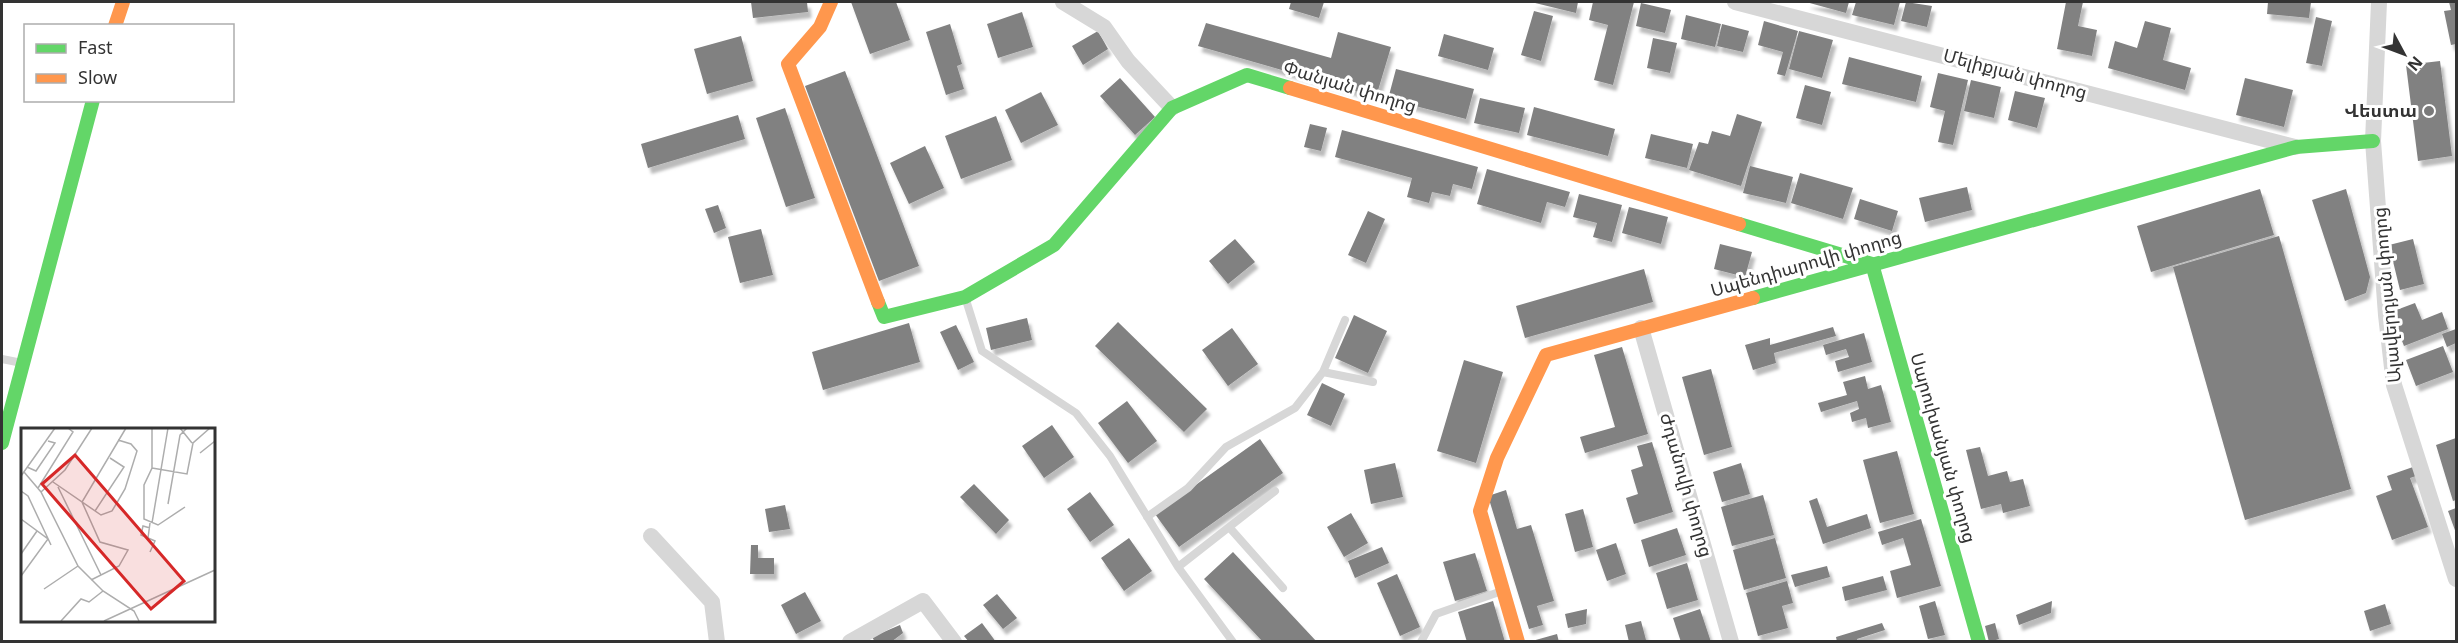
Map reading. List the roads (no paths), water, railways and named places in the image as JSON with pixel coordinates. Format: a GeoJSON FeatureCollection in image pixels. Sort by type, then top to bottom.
{"type":"FeatureCollection","features":[{"type":"Feature","properties":{"kind":"street"},"geometry":{"type":"LineString","coordinates":[[117,24],[123,2]]}},
{"type":"Feature","properties":{"kind":"street","name":"Փանյան փողոց"},"geometry":{"type":"LineString","coordinates":[[831,2],[820,27],[788,64],[884,317],[965,297],[1054,245],[1172,108],[1247,75],[1872,264]]}},
{"type":"Feature","properties":{"kind":"street"},"geometry":{"type":"LineString","coordinates":[[1063,2],[1104,27],[1128,61],[1172,108]]}},
{"type":"Feature","properties":{"kind":"street","name":"Մելիքյան փողոց"},"geometry":{"type":"LineString","coordinates":[[1735,2],[2296,147]]}},
{"type":"Feature","properties":{"kind":"street","name":"Ալավերդյան փողոց"},"geometry":{"type":"LineString","coordinates":[[2379,2],[2373,141],[2385,315],[2394,385],[2457,579]]}},
{"type":"Feature","properties":{"kind":"street"},"geometry":{"type":"LineString","coordinates":[[2,443],[92,102]]}},
{"type":"Feature","properties":{"kind":"street","name":"Սպենդիարովի փողոց"},"geometry":{"type":"LineString","coordinates":[[1518,642],[1480,511],[1497,459],[1546,355],[2296,147],[2373,141]]}},
{"type":"Feature","properties":{"kind":"street","name":"Սարուխանյան փողոց"},"geometry":{"type":"LineString","coordinates":[[1872,264],[1979,642]]}},
{"type":"Feature","properties":{"kind":"street","name":"Ժդանովի փողոց"},"geometry":{"type":"LineString","coordinates":[[1641,328],[1731,642]]}},
{"type":"Feature","properties":{"kind":"street"},"geometry":{"type":"LineString","coordinates":[[651,536],[712,602],[717,642]]}},
{"type":"Feature","properties":{"kind":"street"},"geometry":{"type":"LineString","coordinates":[[850,642],[923,601],[954,642]]}},
{"type":"Feature","properties":{"kind":"lane"},"geometry":{"type":"LineString","coordinates":[[965,297],[982,351],[1076,413],[1110,456],[1178,567],[1233,642]]}},
{"type":"Feature","properties":{"kind":"lane"},"geometry":{"type":"LineString","coordinates":[[1147,517],[1188,488],[1226,447],[1295,408],[1323,372],[1345,320]]}},
{"type":"Feature","properties":{"kind":"lane"},"geometry":{"type":"LineString","coordinates":[[2,359],[23,363]]}},
{"type":"Feature","properties":{"kind":"lane"},"geometry":{"type":"LineString","coordinates":[[1323,372],[1373,382]]}},
{"type":"Feature","properties":{"kind":"lane"},"geometry":{"type":"LineString","coordinates":[[1178,567],[1275,491]]}},
{"type":"Feature","properties":{"kind":"lane"},"geometry":{"type":"LineString","coordinates":[[1229,527],[1283,588]]}},
{"type":"Feature","properties":{"kind":"lane"},"geometry":{"type":"LineString","coordinates":[[1421,642],[1436,614],[1503,591]]}},
{"type":"Feature","properties":{"kind":"place","name":"Վեստա"},"geometry":{"type":"Point","coordinates":[2429,111]}}]}
